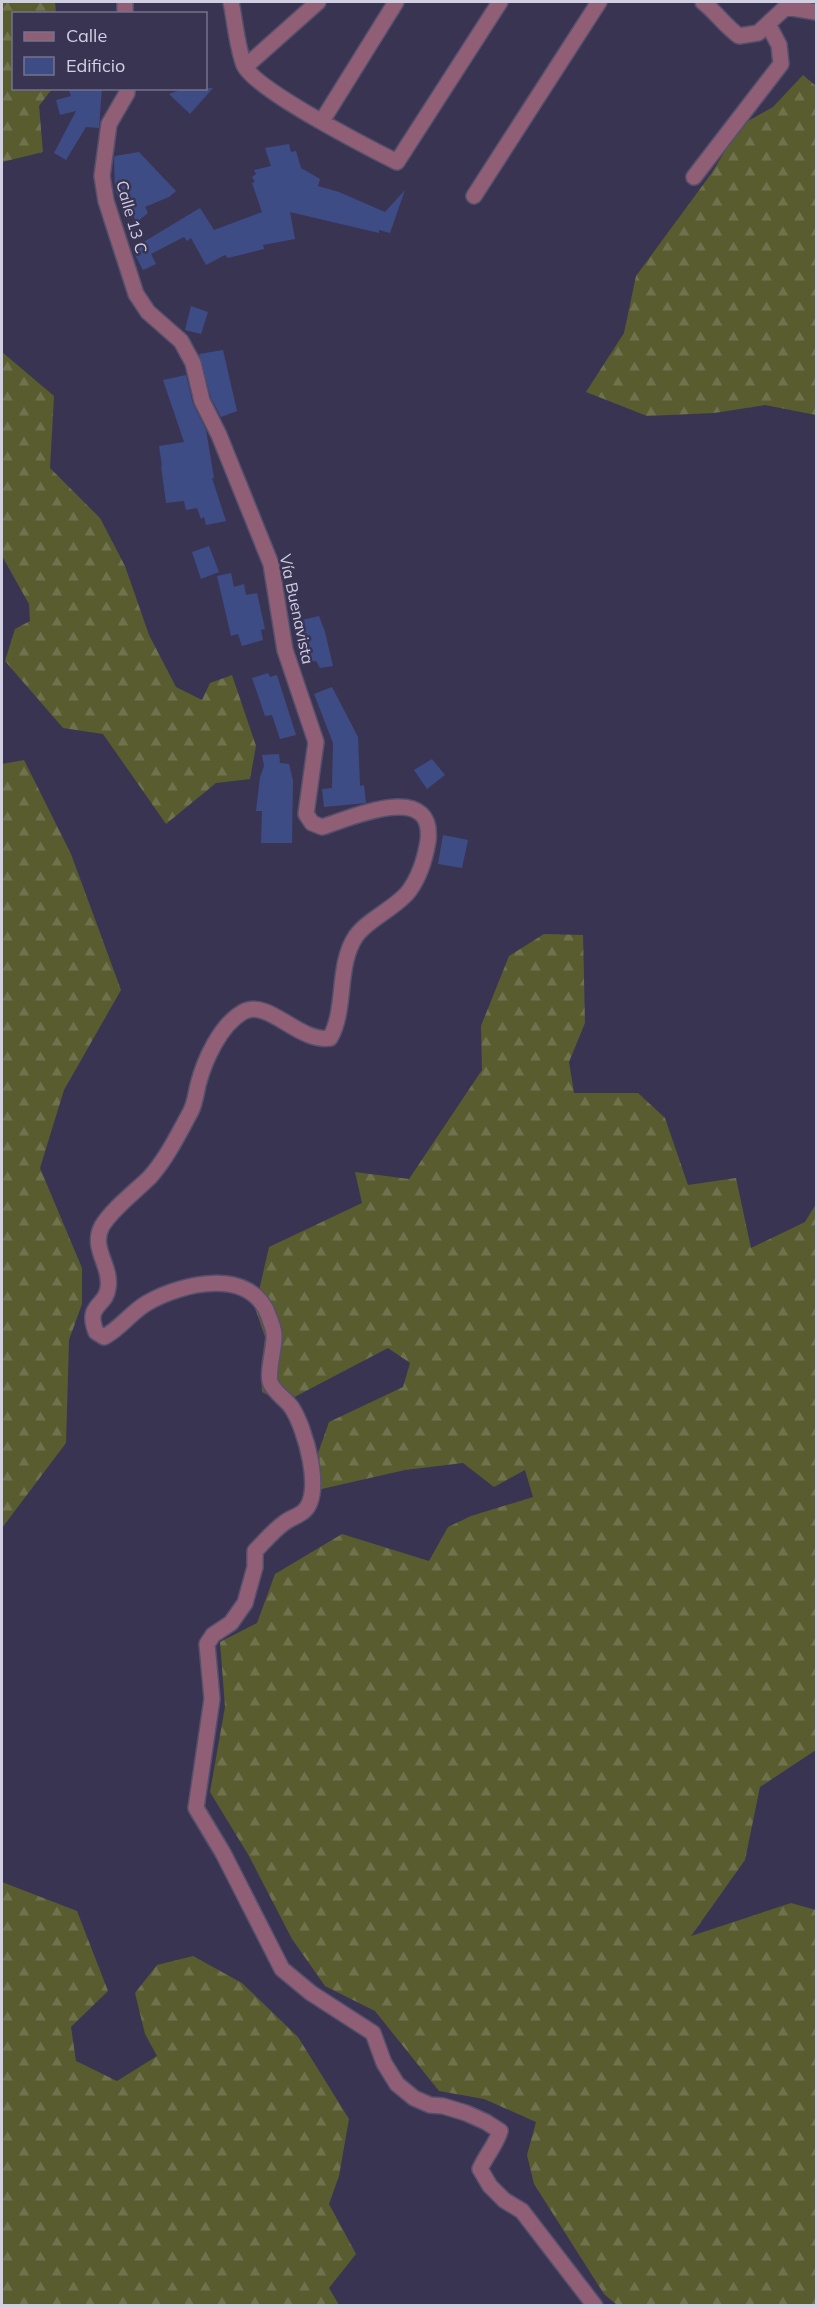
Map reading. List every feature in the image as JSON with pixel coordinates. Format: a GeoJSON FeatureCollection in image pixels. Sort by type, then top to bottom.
{"type":"FeatureCollection","features":[{"type":"Feature","properties":{"kind":"street"},"geometry":{"type":"LineString","coordinates":[[231,2],[245,67],[271,91],[397,162],[500,2]]}},
{"type":"Feature","properties":{"kind":"street"},"geometry":{"type":"LineString","coordinates":[[245,67],[318,2]]}},
{"type":"Feature","properties":{"kind":"street"},"geometry":{"type":"LineString","coordinates":[[322,121],[396,2]]}},
{"type":"Feature","properties":{"kind":"street"},"geometry":{"type":"LineString","coordinates":[[474,196],[599,2]]}},
{"type":"Feature","properties":{"kind":"street"},"geometry":{"type":"LineString","coordinates":[[703,2],[712,9],[725,26],[739,36],[758,33],[786,4],[816,12]]}},
{"type":"Feature","properties":{"kind":"street"},"geometry":{"type":"LineString","coordinates":[[693,177],[781,64],[779,45],[768,24]]}},
{"type":"Feature","properties":{"kind":"street","name":"Calle 13 C"},"geometry":{"type":"LineString","coordinates":[[127,90],[109,124],[102,176],[106,201],[136,294],[148,312],[182,341]]}},
{"type":"Feature","properties":{"kind":"street","name":"Vía Buenavista"},"geometry":{"type":"LineString","coordinates":[[182,341],[193,363],[202,401],[219,435],[271,564],[285,650],[316,742],[306,814],[312,823],[322,827],[390,807],[417,809],[427,820],[429,829],[425,863],[408,893],[357,936],[344,974],[336,1027],[330,1038],[320,1040],[308,1036],[279,1018],[256,1009],[243,1012],[220,1035],[208,1054],[193,1108],[166,1155],[151,1175],[102,1226],[99,1238],[100,1254],[107,1269],[108,1289],[94,1311],[92,1322],[96,1332],[104,1337],[116,1331],[135,1311],[148,1303],[196,1284],[228,1283],[251,1293],[267,1309],[274,1333],[270,1382],[277,1393],[291,1406],[305,1433],[314,1489],[305,1511],[284,1523],[255,1551],[255,1567],[245,1603],[231,1623],[213,1635],[207,1644],[212,1699],[196,1808],[223,1853],[282,1969],[310,1993],[373,2033],[384,2063],[397,2084],[414,2098],[430,2105],[443,2106],[466,2113],[500,2131],[497,2142],[486,2155],[480,2169],[490,2186],[504,2200],[522,2211],[595,2306]]}},
{"type":"Feature","properties":{"kind":"green space"},"geometry":{"type":"Polygon","coordinates":[[[2,2],[55,2],[56,12],[12,12],[12,90],[51,90],[39,106],[43,152],[2,162],[2,2]]]}},
{"type":"Feature","properties":{"kind":"green space"},"geometry":{"type":"Polygon","coordinates":[[[803,75],[816,86],[816,415],[765,405],[714,413],[647,416],[586,392],[624,333],[636,276],[711,174],[741,125],[773,107],[803,75]]]}},
{"type":"Feature","properties":{"kind":"green space"},"geometry":{"type":"Polygon","coordinates":[[[2,352],[54,396],[50,468],[100,518],[125,566],[149,635],[176,687],[202,700],[210,683],[232,675],[256,746],[250,779],[216,783],[166,824],[103,734],[63,728],[5,661],[15,629],[30,621],[29,604],[2,556],[2,352]]]}},
{"type":"Feature","properties":{"kind":"green space"},"geometry":{"type":"Polygon","coordinates":[[[24,760],[71,854],[121,990],[64,1090],[40,1168],[82,1268],[82,1304],[69,1340],[66,1443],[2,1528],[2,764],[24,760]]]}},
{"type":"Feature","properties":{"kind":"green space"},"geometry":{"type":"Polygon","coordinates":[[[544,934],[583,935],[585,1023],[569,1062],[574,1093],[638,1093],[665,1118],[688,1185],[736,1178],[751,1248],[805,1222],[816,1204],[816,1750],[760,1787],[745,1860],[691,1936],[791,1903],[816,1910],[816,2305],[617,2305],[604,2294],[534,2184],[527,2155],[536,2122],[484,2099],[439,2091],[375,2011],[325,1986],[292,1939],[249,1856],[210,1792],[225,1707],[220,1642],[257,1623],[275,1574],[342,1534],[429,1561],[448,1527],[471,1516],[533,1497],[525,1470],[494,1487],[463,1463],[405,1470],[304,1493],[329,1422],[403,1387],[410,1363],[388,1348],[283,1403],[262,1392],[261,1370],[265,1337],[255,1308],[269,1247],[362,1203],[355,1172],[409,1179],[482,1070],[481,1026],[509,956],[544,934]]]}},
{"type":"Feature","properties":{"kind":"green space"},"geometry":{"type":"Polygon","coordinates":[[[2,1882],[77,1911],[108,1991],[71,2027],[76,2061],[117,2081],[157,2056],[145,2034],[135,1993],[157,1965],[193,1956],[242,1983],[298,2037],[349,2119],[339,2176],[329,2204],[356,2254],[329,2288],[339,2305],[2,2305],[2,1882]]]}},
{"type":"Feature","properties":{"kind":"building"},"geometry":{"type":"Polygon","coordinates":[[[213,88],[190,114],[169,94],[180,90],[213,88]]]}},
{"type":"Feature","properties":{"kind":"building"},"geometry":{"type":"Polygon","coordinates":[[[69,90],[102,90],[99,128],[86,127],[66,160],[54,153],[76,111],[60,115],[56,100],[71,96],[69,90]]]}},
{"type":"Feature","properties":{"kind":"building"},"geometry":{"type":"Polygon","coordinates":[[[289,144],[291,152],[296,151],[301,168],[320,179],[318,186],[339,192],[385,212],[405,190],[390,233],[379,230],[379,233],[290,212],[295,239],[263,245],[264,249],[228,258],[225,255],[206,265],[191,238],[187,241],[184,237],[151,254],[156,264],[143,270],[132,249],[200,208],[214,230],[262,212],[252,183],[255,182],[252,177],[256,174],[254,170],[271,166],[265,148],[289,144]]]}},
{"type":"Feature","properties":{"kind":"building"},"geometry":{"type":"Polygon","coordinates":[[[139,152],[176,191],[169,197],[145,207],[148,213],[137,222],[122,199],[119,199],[115,190],[114,159],[115,156],[139,152]]]}},
{"type":"Feature","properties":{"kind":"building"},"geometry":{"type":"Polygon","coordinates":[[[191,306],[208,312],[201,334],[185,330],[191,306]]]}},
{"type":"Feature","properties":{"kind":"building"},"geometry":{"type":"Polygon","coordinates":[[[223,350],[237,411],[221,417],[211,398],[199,354],[223,350]]]}},
{"type":"Feature","properties":{"kind":"building"},"geometry":{"type":"Polygon","coordinates":[[[186,375],[193,404],[206,430],[214,478],[212,478],[226,521],[206,525],[204,517],[201,519],[197,508],[186,510],[184,501],[166,503],[159,446],[184,442],[163,380],[186,375]]]}},
{"type":"Feature","properties":{"kind":"building"},"geometry":{"type":"Polygon","coordinates":[[[209,546],[219,572],[201,579],[192,552],[209,546]]]}},
{"type":"Feature","properties":{"kind":"building"},"geometry":{"type":"Polygon","coordinates":[[[231,573],[234,587],[244,584],[246,595],[257,593],[265,629],[261,630],[263,640],[242,646],[238,634],[231,636],[217,576],[231,573]]]}},
{"type":"Feature","properties":{"kind":"building"},"geometry":{"type":"Polygon","coordinates":[[[319,616],[333,666],[320,668],[316,661],[307,662],[298,621],[319,616]]]}},
{"type":"Feature","properties":{"kind":"building"},"geometry":{"type":"Polygon","coordinates":[[[268,673],[270,677],[277,675],[296,735],[280,739],[272,715],[265,716],[252,678],[268,673]]]}},
{"type":"Feature","properties":{"kind":"building"},"geometry":{"type":"Polygon","coordinates":[[[332,687],[358,737],[360,786],[364,785],[366,803],[324,807],[322,789],[332,788],[333,743],[314,694],[332,687]]]}},
{"type":"Feature","properties":{"kind":"building"},"geometry":{"type":"Polygon","coordinates":[[[279,754],[280,763],[289,764],[293,780],[292,843],[261,843],[262,811],[256,811],[260,777],[264,766],[262,755],[279,754]]]}},
{"type":"Feature","properties":{"kind":"building"},"geometry":{"type":"Polygon","coordinates":[[[432,759],[445,775],[427,789],[414,770],[432,759]]]}},
{"type":"Feature","properties":{"kind":"building"},"geometry":{"type":"Polygon","coordinates":[[[443,835],[468,840],[462,868],[438,864],[443,835]]]}}]}
